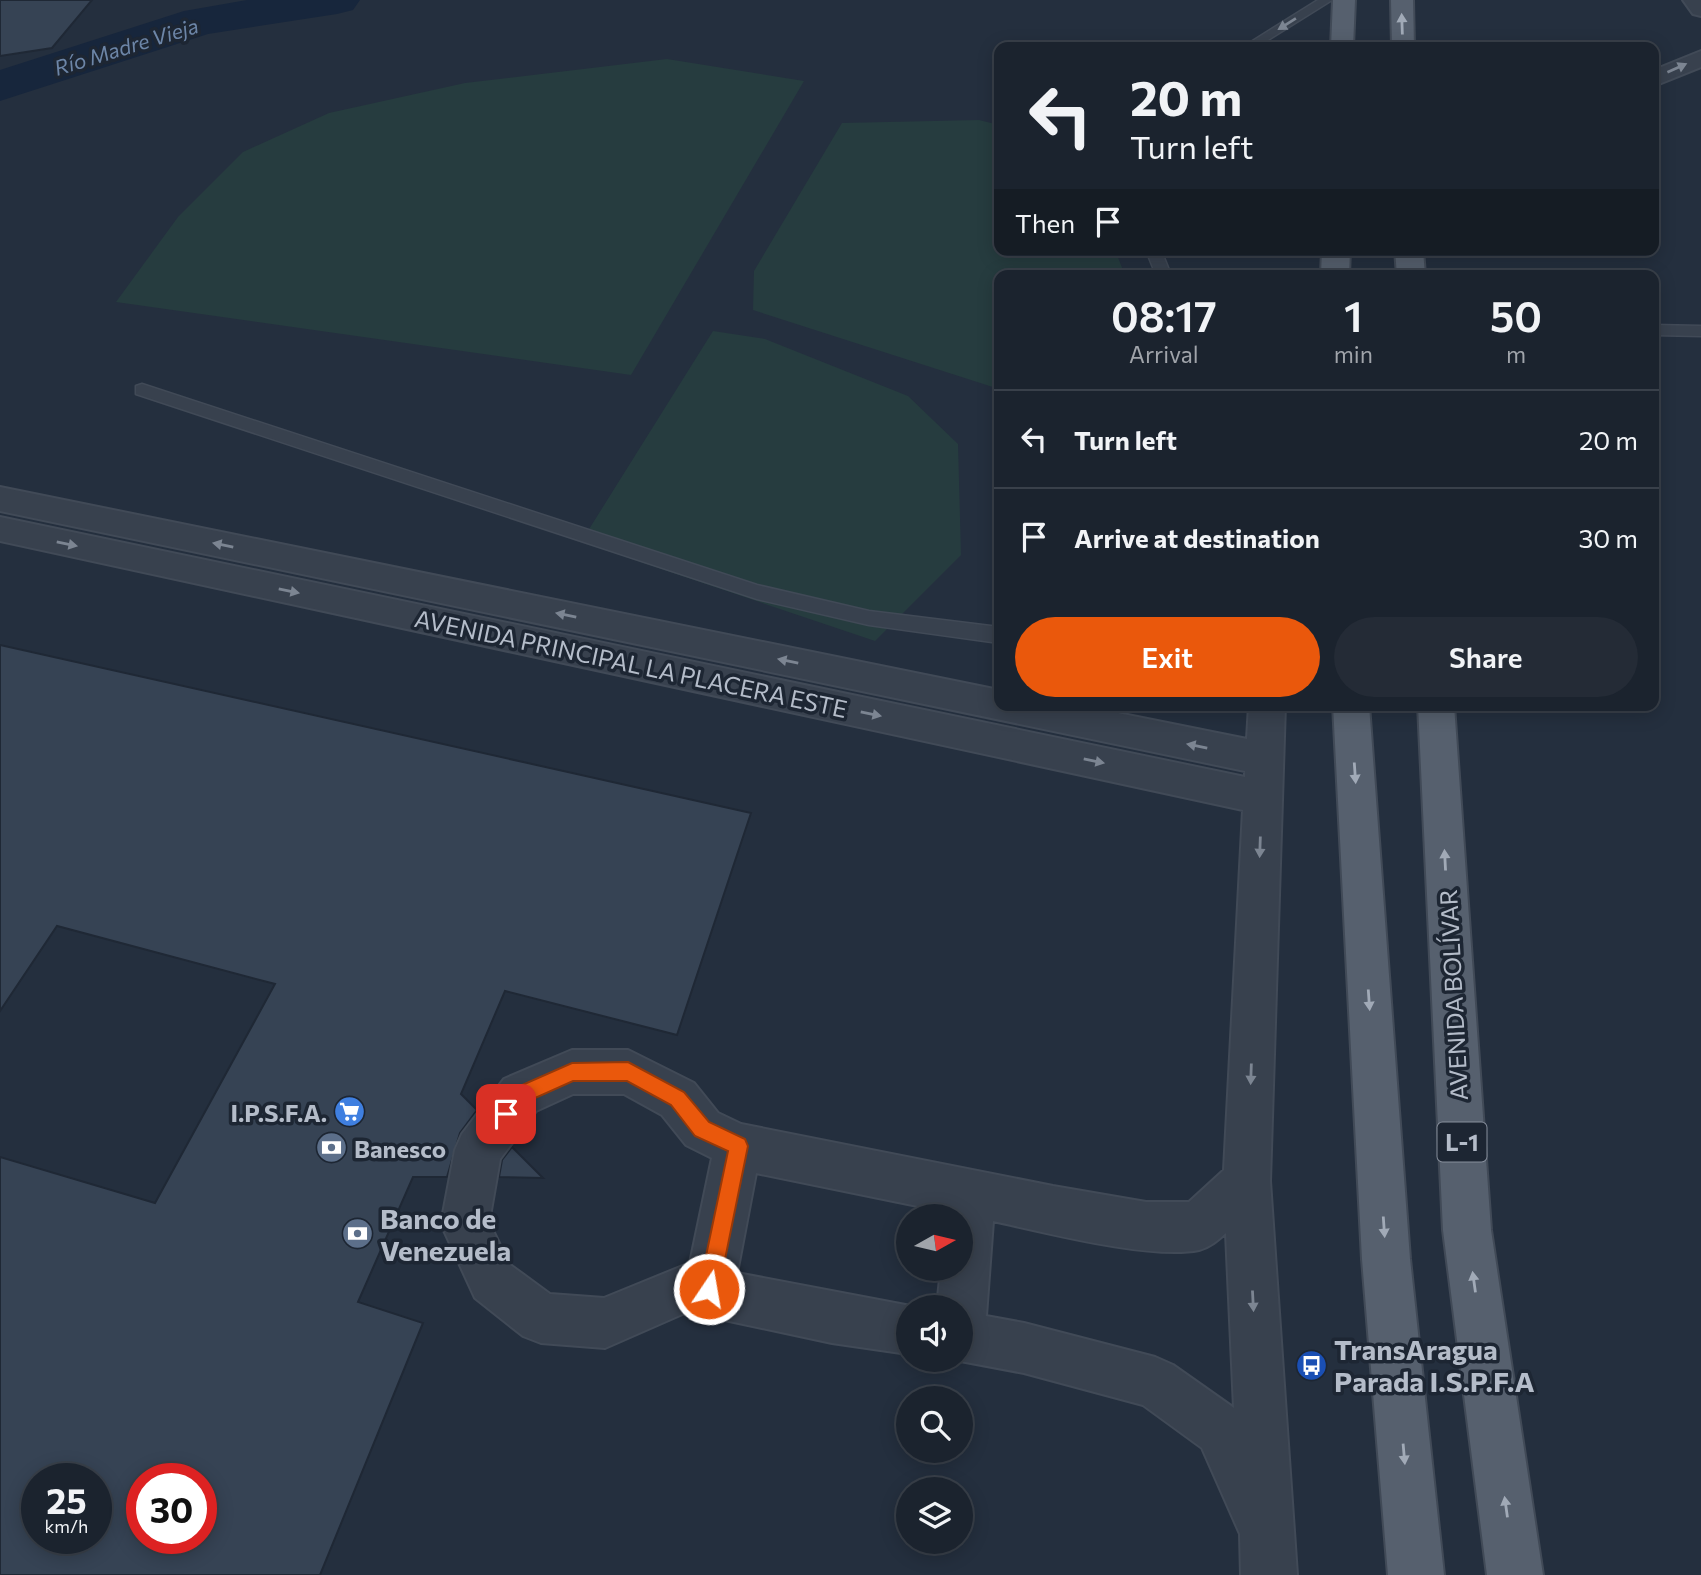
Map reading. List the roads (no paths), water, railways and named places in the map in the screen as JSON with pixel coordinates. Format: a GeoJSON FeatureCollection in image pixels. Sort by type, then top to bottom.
{"type":"FeatureCollection","features":[{"type":"Feature","properties":{"kind":"main road"},"geometry":{"type":"LineString","coordinates":[[1342,42],[1344,0]]}},
{"type":"Feature","properties":{"kind":"main road"},"geometry":{"type":"LineString","coordinates":[[1402,0],[1403,42]]}},
{"type":"Feature","properties":{"kind":"main road"},"geometry":{"type":"LineString","coordinates":[[1351,711],[1386,1259],[1416,1575]]}},
{"type":"Feature","properties":{"kind":"main road","name":"AVENIDA BOLÍVAR"},"geometry":{"type":"LineString","coordinates":[[1436,711],[1467,1230],[1515,1575]]}},
{"type":"Feature","properties":{"kind":"street"},"geometry":{"type":"LineString","coordinates":[[1694,0],[1701,9]]}},
{"type":"Feature","properties":{"kind":"street"},"geometry":{"type":"LineString","coordinates":[[1659,77],[1701,58]]}},
{"type":"Feature","properties":{"kind":"street","name":"AVENIDA PRINCIPAL LA PLACERA ESTE"},"geometry":{"type":"LineString","coordinates":[[0,499],[994,704]]}},
{"type":"Feature","properties":{"kind":"street","name":"AVENIDA PRINCIPAL LA PLACERA ESTE"},"geometry":{"type":"LineString","coordinates":[[0,529],[1263,778]]}},
{"type":"Feature","properties":{"kind":"street","name":"AVENIDA PRINCIPAL LA PLACERA ESTE"},"geometry":{"type":"LineString","coordinates":[[1022,711],[1263,778]]}},
{"type":"Feature","properties":{"kind":"street"},"geometry":{"type":"LineString","coordinates":[[1267,711],[1247,1181],[1269,1559]]}},
{"type":"Feature","properties":{"kind":"street"},"geometry":{"type":"LineString","coordinates":[[896,1327],[832,1318],[709,1289],[686,1287],[605,1323],[541,1318],[492,1281],[465,1224],[478,1150],[520,1096],[572,1072],[628,1072],[678,1099],[702,1129],[738,1146],[972,1195],[1146,1226],[1198,1226],[1247,1181]]}},
{"type":"Feature","properties":{"kind":"street"},"geometry":{"type":"LineString","coordinates":[[709,1289],[738,1146]]}},
{"type":"Feature","properties":{"kind":"street"},"geometry":{"type":"LineString","coordinates":[[963,1295],[972,1195]]}},
{"type":"Feature","properties":{"kind":"street"},"geometry":{"type":"LineString","coordinates":[[973,1338],[1024,1348],[1155,1382],[1221,1430],[1269,1559]]}},
{"type":"Feature","properties":{"kind":"lane"},"geometry":{"type":"LineString","coordinates":[[1257,42],[1326,0]]}},
{"type":"Feature","properties":{"kind":"lane"},"geometry":{"type":"LineString","coordinates":[[1659,330],[1701,331]]}},
{"type":"Feature","properties":{"kind":"lane"},"geometry":{"type":"LineString","coordinates":[[142,390],[757,593],[869,618],[994,634]]}},
{"type":"Feature","properties":{"kind":"waterway","name":"Río Madre Vieja"},"geometry":{"type":"LineString","coordinates":[[0,86],[200,21],[337,0]]}},
{"type":"Feature","properties":{"kind":"place","name":"I.P.S.F.A."},"geometry":{"type":"Point","coordinates":[350,1112]}},
{"type":"Feature","properties":{"kind":"place","name":"Banesco"},"geometry":{"type":"Point","coordinates":[331,1148]}},
{"type":"Feature","properties":{"kind":"place","name":"Banco de Venezuela"},"geometry":{"type":"Point","coordinates":[357,1234]}},
{"type":"Feature","properties":{"kind":"place","name":"TransAragua Parada I.S.P.F.A"},"geometry":{"type":"Point","coordinates":[1311,1365]}}]}
